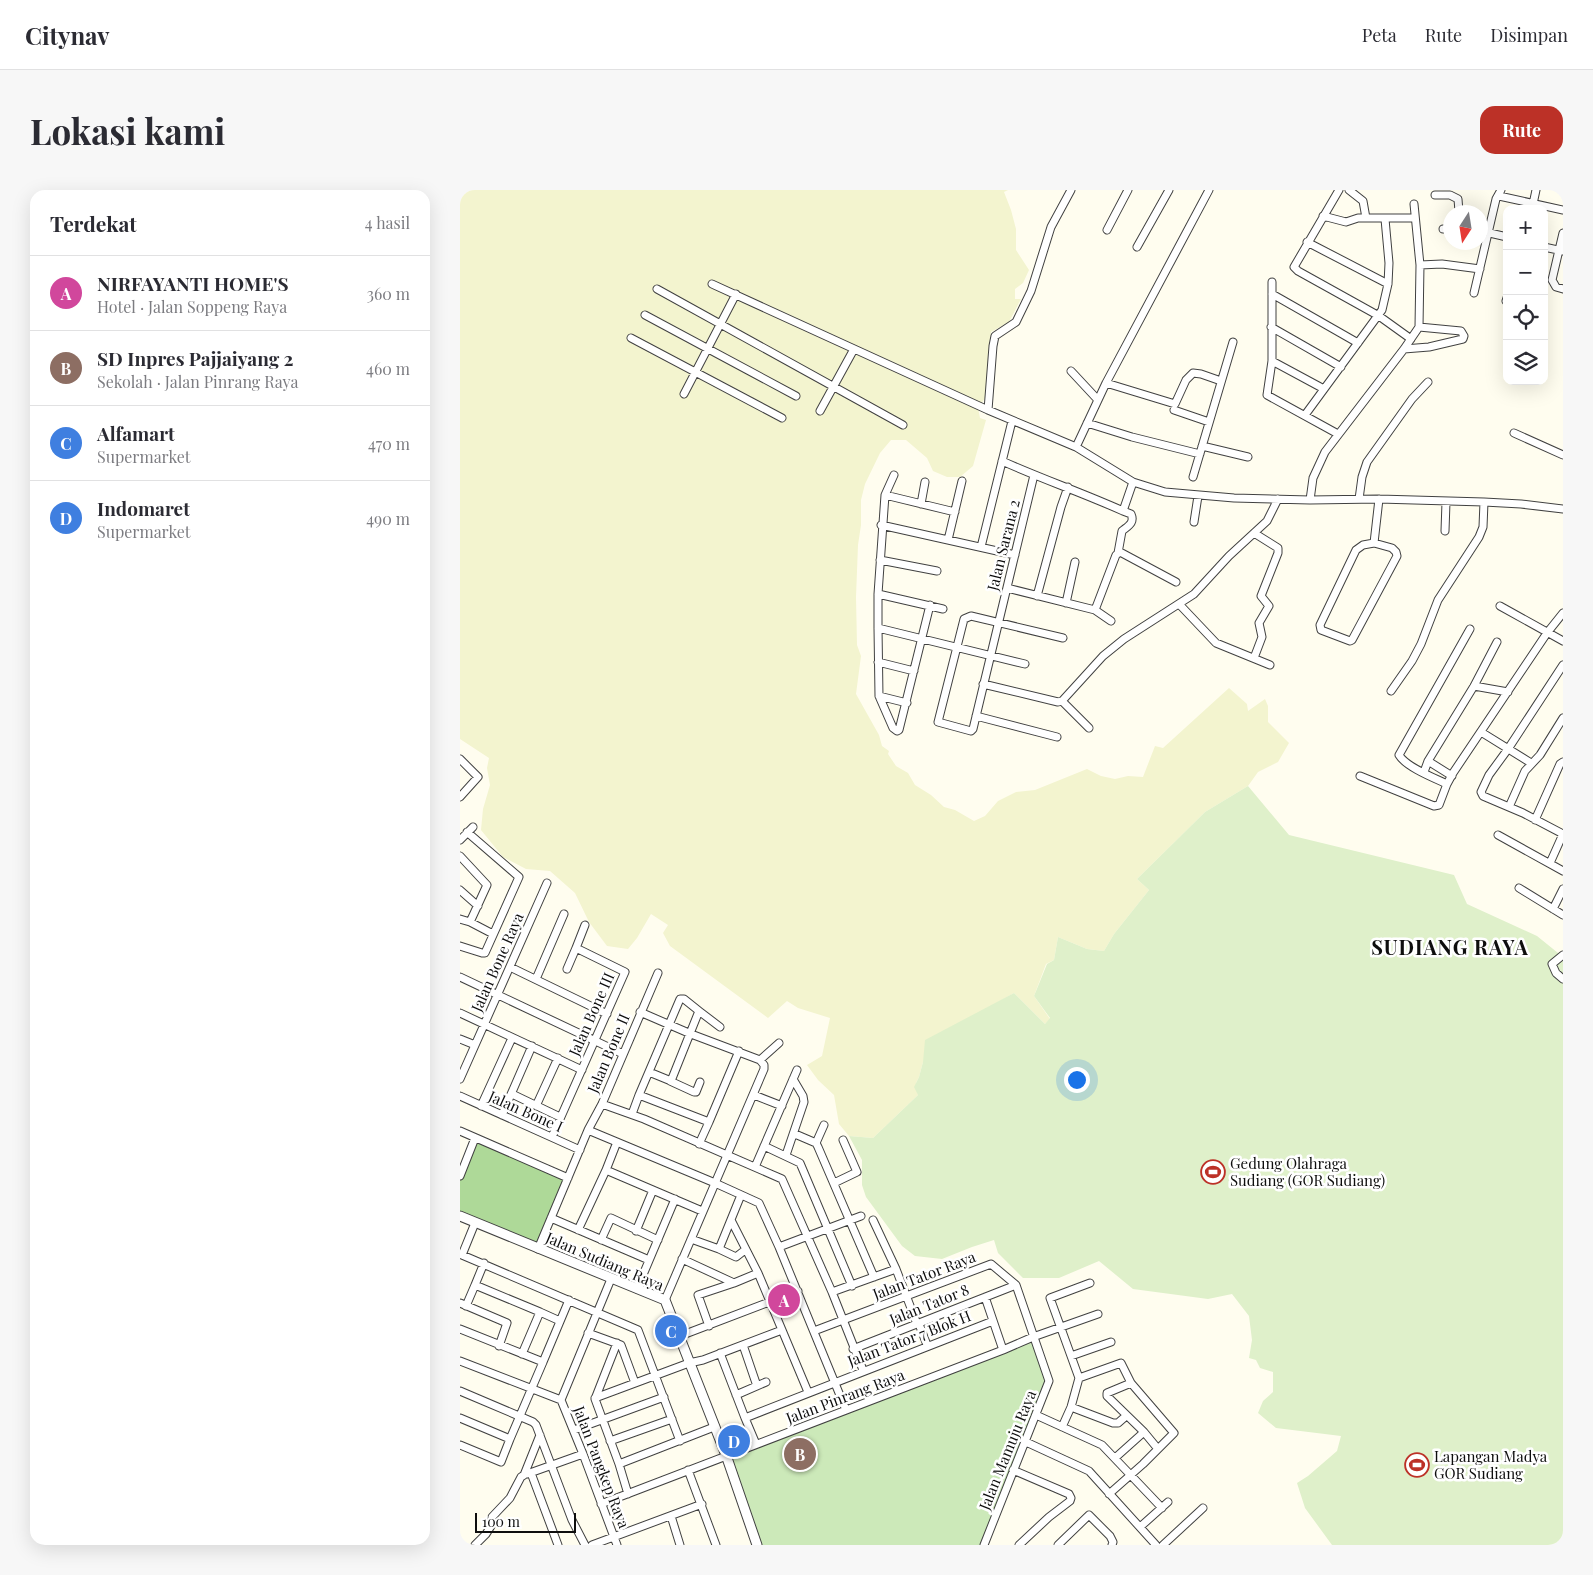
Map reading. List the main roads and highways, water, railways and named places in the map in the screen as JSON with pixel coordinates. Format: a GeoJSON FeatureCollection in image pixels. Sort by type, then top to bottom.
{"type":"FeatureCollection","features":[{"type":"Feature","properties":{"kind":"place","name":"Gedung Olahraga Sudiang (GOR Sudiang)"},"geometry":{"type":"Point","coordinates":[1213,1172]}},
{"type":"Feature","properties":{"kind":"place","name":"NIRFAYANTI HOME'S"},"geometry":{"type":"Point","coordinates":[784,1300]}},
{"type":"Feature","properties":{"kind":"place","name":"Alfamart"},"geometry":{"type":"Point","coordinates":[671,1331]}},
{"type":"Feature","properties":{"kind":"place","name":"Indomaret"},"geometry":{"type":"Point","coordinates":[734,1441]}},
{"type":"Feature","properties":{"kind":"place","name":"SD Inpres Pajjaiyang 2"},"geometry":{"type":"Point","coordinates":[800,1454]}},
{"type":"Feature","properties":{"kind":"place","name":"Lapangan Madya GOR Sudiang"},"geometry":{"type":"Point","coordinates":[1417,1465]}},
{"type":"Feature","properties":{"kind":"district","name":"SUDIANG RAYA"},"geometry":{"type":"Point","coordinates":[1450,946]}}]}
